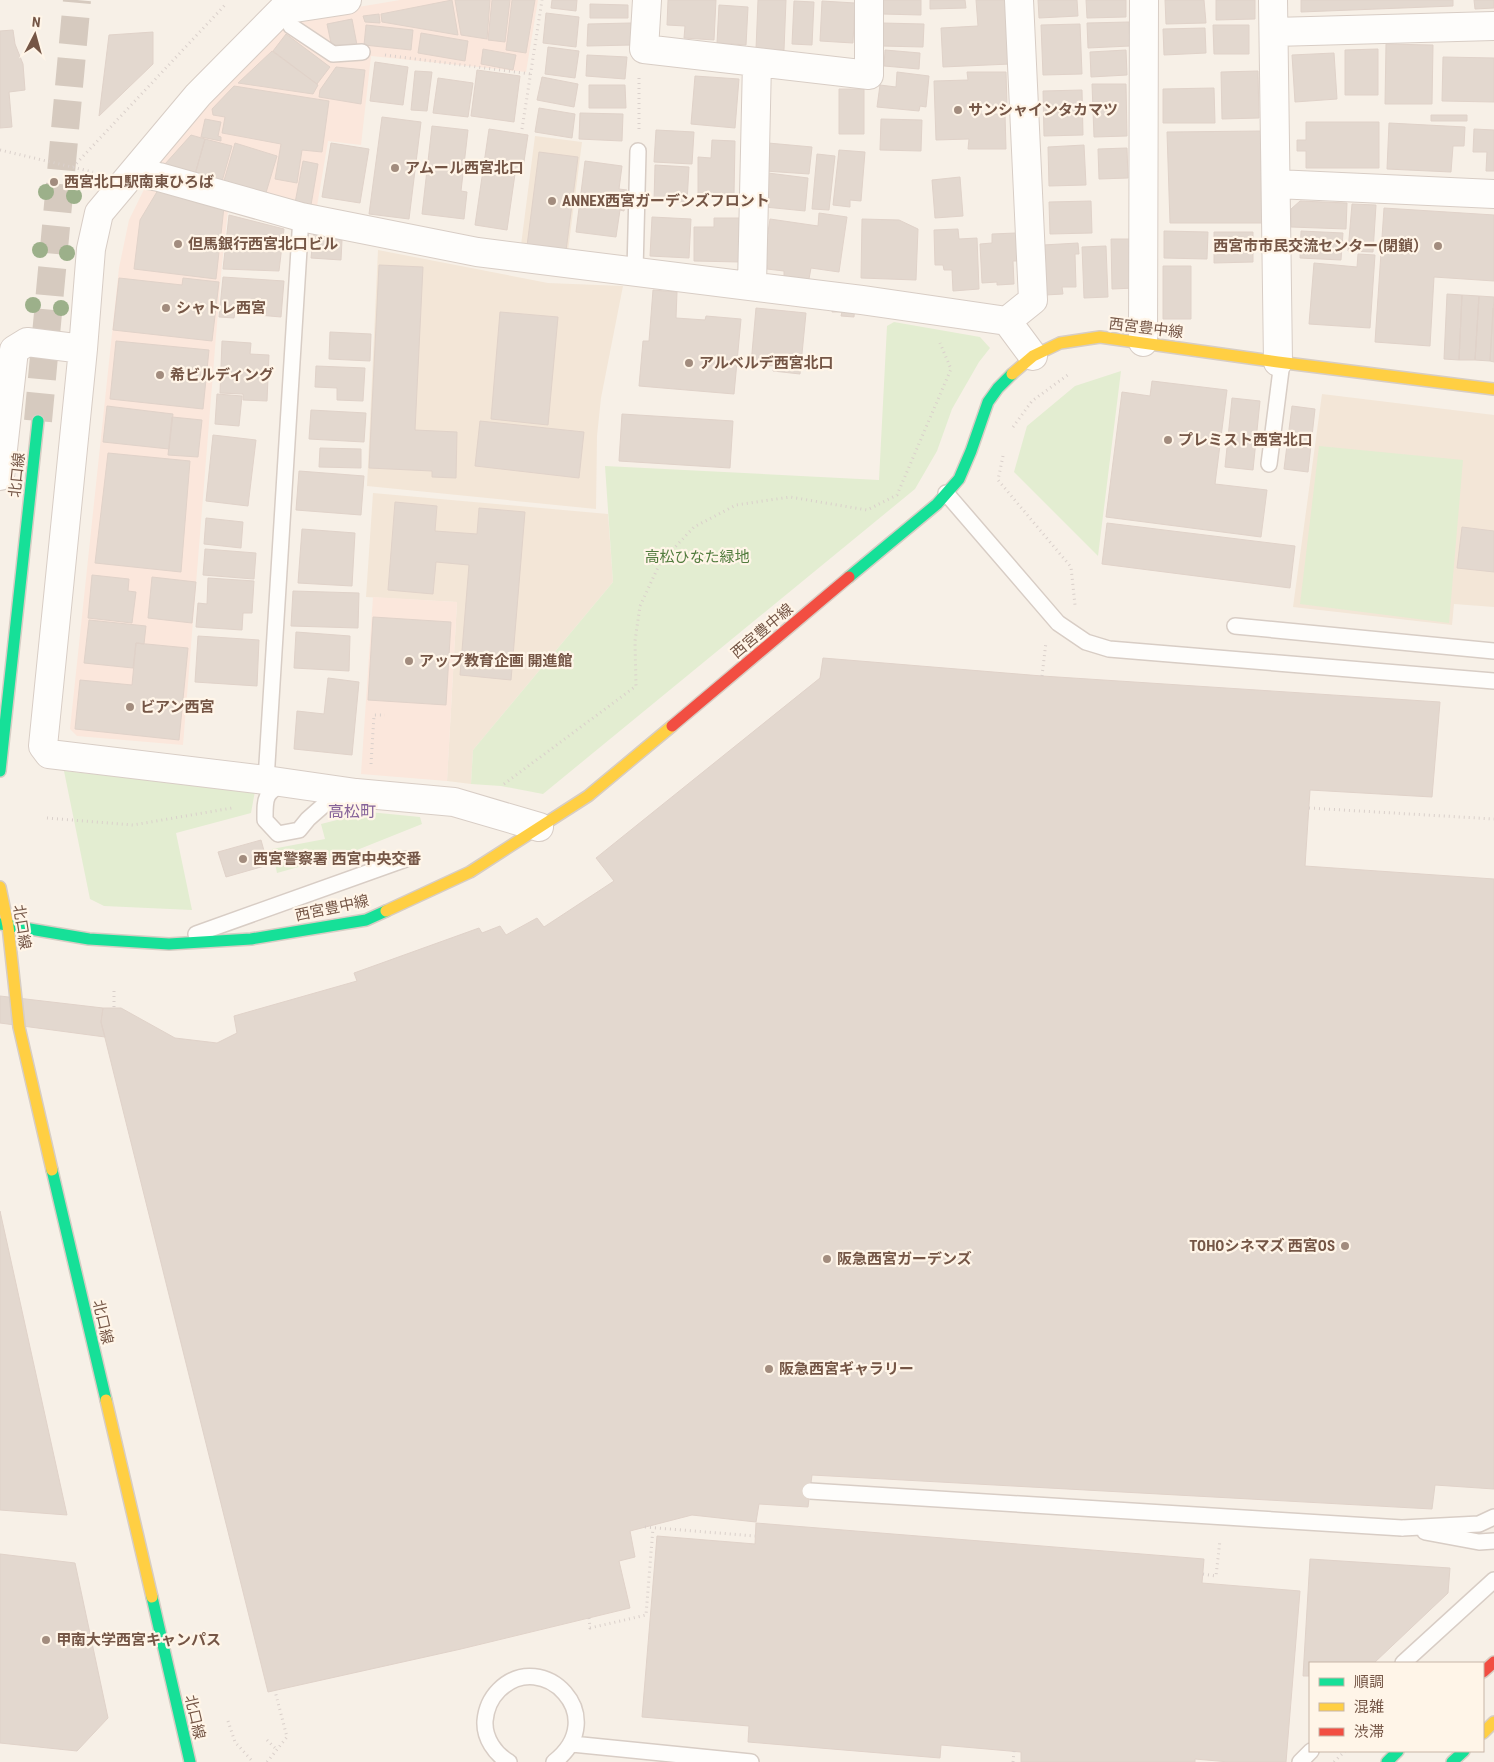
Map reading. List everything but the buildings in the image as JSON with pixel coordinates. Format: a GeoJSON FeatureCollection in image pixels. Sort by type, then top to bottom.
{"type":"FeatureCollection","features":[{"type":"Feature","properties":{"kind":"main road","name":"西宮豊中線"},"geometry":{"type":"LineString","coordinates":[[4,925],[89,939],[169,944],[251,938],[366,920],[470,872],[588,796],[937,504],[959,479],[971,452],[988,402],[1021,365],[1033,356],[1060,343],[1100,337],[1494,389]]}},
{"type":"Feature","properties":{"kind":"main road","name":"北口線"},"geometry":{"type":"LineString","coordinates":[[0,771],[38,421]]}},
{"type":"Feature","properties":{"kind":"main road","name":"北口線"},"geometry":{"type":"LineString","coordinates":[[0,887],[19,1027],[190,1762]]}},
{"type":"Feature","properties":{"kind":"main road"},"geometry":{"type":"LineString","coordinates":[[1484,1671],[1494,1662]]}},
{"type":"Feature","properties":{"kind":"main road"},"geometry":{"type":"LineString","coordinates":[[1484,1732],[1494,1722]]}},
{"type":"Feature","properties":{"kind":"main road"},"geometry":{"type":"LineString","coordinates":[[1387,1762],[1397,1752]]}},
{"type":"Feature","properties":{"kind":"main road"},"geometry":{"type":"LineString","coordinates":[[1452,1762],[1463,1752]]}},
{"type":"Feature","properties":{"kind":"street"},"geometry":{"type":"LineString","coordinates":[[347,0],[282,10],[198,95],[99,213],[91,248],[83,349],[43,746],[49,754],[362,794],[454,802],[539,827]]}},
{"type":"Feature","properties":{"kind":"street"},"geometry":{"type":"LineString","coordinates":[[647,0],[644,49],[869,75],[869,0]]}},
{"type":"Feature","properties":{"kind":"street"},"geometry":{"type":"LineString","coordinates":[[1007,321],[1033,300],[1019,0]]}},
{"type":"Feature","properties":{"kind":"street"},"geometry":{"type":"LineString","coordinates":[[1143,342],[1144,0]]}},
{"type":"Feature","properties":{"kind":"street"},"geometry":{"type":"LineString","coordinates":[[1273,0],[1280,362]]}},
{"type":"Feature","properties":{"kind":"street"},"geometry":{"type":"LineString","coordinates":[[1274,32],[1494,26]]}},
{"type":"Feature","properties":{"kind":"street"},"geometry":{"type":"LineString","coordinates":[[752,285],[757,62]]}},
{"type":"Feature","properties":{"kind":"street"},"geometry":{"type":"LineString","coordinates":[[134,173],[159,177],[301,218],[477,252],[752,285],[1007,321],[1033,356]]}},
{"type":"Feature","properties":{"kind":"street"},"geometry":{"type":"LineString","coordinates":[[1276,184],[1494,194]]}},
{"type":"Feature","properties":{"kind":"street"},"geometry":{"type":"LineString","coordinates":[[0,476],[14,350],[27,342],[83,349]]}},
{"type":"Feature","properties":{"kind":"lane"},"geometry":{"type":"LineString","coordinates":[[282,10],[291,26],[332,54],[362,52]]}},
{"type":"Feature","properties":{"kind":"lane"},"geometry":{"type":"LineString","coordinates":[[635,271],[638,152]]}},
{"type":"Feature","properties":{"kind":"lane"},"geometry":{"type":"LineString","coordinates":[[301,218],[264,780],[272,789],[265,801],[265,820],[278,834],[299,830],[325,804],[362,794]]}},
{"type":"Feature","properties":{"kind":"lane"},"geometry":{"type":"LineString","coordinates":[[1269,464],[1280,362]]}},
{"type":"Feature","properties":{"kind":"lane"},"geometry":{"type":"LineString","coordinates":[[946,493],[1058,622],[1086,642],[1109,649],[1494,681]]}},
{"type":"Feature","properties":{"kind":"lane"},"geometry":{"type":"LineString","coordinates":[[1235,626],[1494,651]]}},
{"type":"Feature","properties":{"kind":"lane"},"geometry":{"type":"LineString","coordinates":[[169,944],[406,858]]}},
{"type":"Feature","properties":{"kind":"lane"},"geometry":{"type":"LineString","coordinates":[[810,1491],[1402,1528],[1479,1524],[1494,1517]]}},
{"type":"Feature","properties":{"kind":"lane"},"geometry":{"type":"LineString","coordinates":[[1402,1528],[1479,1542],[1494,1541]]}},
{"type":"Feature","properties":{"kind":"lane"},"geometry":{"type":"LineString","coordinates":[[1404,1662],[1494,1580]]}},
{"type":"Feature","properties":{"kind":"lane"},"geometry":{"type":"LineString","coordinates":[[509,1762],[501,1757],[492,1747],[485,1721],[488,1708],[494,1696],[504,1686],[516,1679],[529,1677],[545,1679],[559,1686],[570,1698],[576,1713],[576,1728],[572,1744],[554,1762]]}},
{"type":"Feature","properties":{"kind":"lane"},"geometry":{"type":"LineString","coordinates":[[572,1744],[751,1762]]}},
{"type":"Feature","properties":{"kind":"lane"},"geometry":{"type":"LineString","coordinates":[[1300,1762],[1310,1752]]}},
{"type":"Feature","properties":{"kind":"path"},"geometry":{"type":"LineString","coordinates":[[522,129],[542,0]]}},
{"type":"Feature","properties":{"kind":"path"},"geometry":{"type":"LineString","coordinates":[[73,167],[225,5]]}},
{"type":"Feature","properties":{"kind":"path"},"geometry":{"type":"LineString","coordinates":[[638,152],[639,57],[644,49]]}},
{"type":"Feature","properties":{"kind":"path"},"geometry":{"type":"LineString","coordinates":[[362,52],[530,74]]}},
{"type":"Feature","properties":{"kind":"path"},"geometry":{"type":"LineString","coordinates":[[0,150],[95,172]]}},
{"type":"Feature","properties":{"kind":"path"},"geometry":{"type":"LineString","coordinates":[[501,786],[636,686],[635,641],[640,606],[660,563],[694,527],[736,505],[790,497],[867,510],[897,495],[952,369],[935,330],[937,311]]}},
{"type":"Feature","properties":{"kind":"path"},"geometry":{"type":"LineString","coordinates":[[1009,432],[1032,400],[1070,374]]}},
{"type":"Feature","properties":{"kind":"path"},"geometry":{"type":"LineString","coordinates":[[1005,451],[998,480],[1071,567],[1076,611]]}},
{"type":"Feature","properties":{"kind":"path"},"geometry":{"type":"LineString","coordinates":[[1042,676],[1047,634]]}},
{"type":"Feature","properties":{"kind":"path"},"geometry":{"type":"LineString","coordinates":[[362,794],[374,715],[385,715]]}},
{"type":"Feature","properties":{"kind":"path"},"geometry":{"type":"LineString","coordinates":[[47,818],[133,825],[235,807],[264,780]]}},
{"type":"Feature","properties":{"kind":"path"},"geometry":{"type":"LineString","coordinates":[[1308,808],[1494,819]]}},
{"type":"Feature","properties":{"kind":"path"},"geometry":{"type":"LineString","coordinates":[[114,991],[114,1008]]}},
{"type":"Feature","properties":{"kind":"path"},"geometry":{"type":"LineString","coordinates":[[645,1527],[755,1536]]}},
{"type":"Feature","properties":{"kind":"path"},"geometry":{"type":"LineString","coordinates":[[589,1618],[590,1628],[646,1615],[653,1528]]}},
{"type":"Feature","properties":{"kind":"path"},"geometry":{"type":"LineString","coordinates":[[268,1762],[287,1737],[275,1691]]}},
{"type":"Feature","properties":{"kind":"path"},"geometry":{"type":"LineString","coordinates":[[228,1721],[235,1742],[253,1762]]}},
{"type":"Feature","properties":{"kind":"path"},"geometry":{"type":"LineString","coordinates":[[267,1740],[277,1750]]}},
{"type":"Feature","properties":{"kind":"path"},"geometry":{"type":"LineString","coordinates":[[1013,1762],[1014,1751]]}},
{"type":"Feature","properties":{"kind":"path"},"geometry":{"type":"LineString","coordinates":[[1334,1762],[1344,1752]]}},
{"type":"Feature","properties":{"kind":"shaded area"},"geometry":{"type":"Polygon","coordinates":[[[400,0],[538,0],[526,72],[371,56],[361,145],[328,141],[316,212],[230,192],[221,274],[183,745],[77,736],[70,729],[119,268],[129,220],[157,163],[281,20],[400,0]]]}},
{"type":"Feature","properties":{"kind":"shaded area","name":"ANNEX西宮ガーデンズフロント"},"geometry":{"type":"Polygon","coordinates":[[[535,136],[582,142],[567,259],[520,253],[535,136]]]}},
{"type":"Feature","properties":{"kind":"shaded area"},"geometry":{"type":"Polygon","coordinates":[[[378,250],[548,283],[623,286],[601,398],[597,436],[596,509],[367,486],[378,250]]]}},
{"type":"Feature","properties":{"kind":"shaded area"},"geometry":{"type":"Polygon","coordinates":[[[1322,394],[1494,415],[1494,607],[1454,604],[1452,625],[1293,607],[1322,394]]]}},
{"type":"Feature","properties":{"kind":"shaded area"},"geometry":{"type":"Polygon","coordinates":[[[373,493],[608,514],[613,582],[473,750],[471,784],[447,781],[457,602],[366,597],[373,493]]]}},
{"type":"Feature","properties":{"kind":"shaded area"},"geometry":{"type":"Polygon","coordinates":[[[373,597],[457,602],[447,781],[361,774],[373,597]]]}},
{"type":"Feature","properties":{"kind":"green space","name":"高松ひなた緑地"},"geometry":{"type":"Polygon","coordinates":[[[894,322],[980,337],[990,348],[979,362],[952,409],[937,451],[915,489],[543,794],[501,786],[471,784],[473,750],[613,582],[605,466],[879,480],[887,326],[894,322]]]}},
{"type":"Feature","properties":{"kind":"green space"},"geometry":{"type":"Polygon","coordinates":[[[1121,371],[1098,556],[1014,472],[1027,426],[1075,386],[1121,371]]]}},
{"type":"Feature","properties":{"kind":"green space"},"geometry":{"type":"Polygon","coordinates":[[[1319,446],[1463,460],[1449,623],[1300,604],[1319,446]]]}},
{"type":"Feature","properties":{"kind":"green space"},"geometry":{"type":"Polygon","coordinates":[[[64,771],[255,791],[251,813],[176,833],[192,910],[104,906],[90,899],[64,771]]]}},
{"type":"Feature","properties":{"kind":"green space"},"geometry":{"type":"Polygon","coordinates":[[[369,812],[420,817],[422,824],[352,852],[277,873],[272,849],[325,839],[321,824],[369,812]]]}},
{"type":"Feature","properties":{"kind":"tunnel"},"geometry":{"type":"LineString","coordinates":[[38,421],[77,0]]}},
{"type":"Feature","properties":{"kind":"traffic: fast"},"geometry":{"type":"LineString","coordinates":[[849,577],[937,504],[959,479],[988,402],[998,388],[1012,374]]}},
{"type":"Feature","properties":{"kind":"traffic: fast"},"geometry":{"type":"LineString","coordinates":[[0,771],[38,421]]}},
{"type":"Feature","properties":{"kind":"traffic: fast"},"geometry":{"type":"LineString","coordinates":[[0,924],[89,939],[169,944],[251,939],[366,920],[386,911]]}},
{"type":"Feature","properties":{"kind":"traffic: fast"},"geometry":{"type":"LineString","coordinates":[[52,1170],[106,1400]]}},
{"type":"Feature","properties":{"kind":"traffic: fast"},"geometry":{"type":"LineString","coordinates":[[152,1597],[190,1762]]}},
{"type":"Feature","properties":{"kind":"traffic: fast"},"geometry":{"type":"LineString","coordinates":[[1387,1762],[1397,1752]]}},
{"type":"Feature","properties":{"kind":"traffic: fast"},"geometry":{"type":"LineString","coordinates":[[1452,1762],[1463,1752]]}},
{"type":"Feature","properties":{"kind":"traffic: slow"},"geometry":{"type":"LineString","coordinates":[[1012,374],[1033,356],[1060,343],[1100,337],[1494,389]]}},
{"type":"Feature","properties":{"kind":"traffic: slow"},"geometry":{"type":"LineString","coordinates":[[386,911],[470,872],[588,796],[672,726]]}},
{"type":"Feature","properties":{"kind":"traffic: slow"},"geometry":{"type":"LineString","coordinates":[[0,887],[8,926],[19,1027],[52,1170]]}},
{"type":"Feature","properties":{"kind":"traffic: slow"},"geometry":{"type":"LineString","coordinates":[[106,1400],[152,1597]]}},
{"type":"Feature","properties":{"kind":"traffic: slow"},"geometry":{"type":"LineString","coordinates":[[1484,1732],[1494,1722]]}},
{"type":"Feature","properties":{"kind":"traffic: jam"},"geometry":{"type":"LineString","coordinates":[[672,726],[849,577]]}},
{"type":"Feature","properties":{"kind":"traffic: jam"},"geometry":{"type":"LineString","coordinates":[[1484,1671],[1494,1662]]}},
{"type":"Feature","properties":{"kind":"place","name":"サンシャインタカマツ"},"geometry":{"type":"Point","coordinates":[958,110]}},
{"type":"Feature","properties":{"kind":"place","name":"アムール西宮北口"},"geometry":{"type":"Point","coordinates":[395,168]}},
{"type":"Feature","properties":{"kind":"place","name":"西宮北口駅南東ひろば"},"geometry":{"type":"Point","coordinates":[54,182]}},
{"type":"Feature","properties":{"kind":"place","name":"ANNEX西宮ガーデンズフロント"},"geometry":{"type":"Point","coordinates":[552,201]}},
{"type":"Feature","properties":{"kind":"place","name":"但馬銀行西宮北口ビル"},"geometry":{"type":"Point","coordinates":[178,244]}},
{"type":"Feature","properties":{"kind":"place","name":"西宮市市民交流センター(閉鎖）"},"geometry":{"type":"Point","coordinates":[1438,246]}},
{"type":"Feature","properties":{"kind":"place","name":"シャトレ西宮"},"geometry":{"type":"Point","coordinates":[166,308]}},
{"type":"Feature","properties":{"kind":"place","name":"アルベルデ西宮北口"},"geometry":{"type":"Point","coordinates":[689,363]}},
{"type":"Feature","properties":{"kind":"place","name":"希ビルディング"},"geometry":{"type":"Point","coordinates":[160,375]}},
{"type":"Feature","properties":{"kind":"place","name":"プレミスト西宮北口"},"geometry":{"type":"Point","coordinates":[1168,440]}},
{"type":"Feature","properties":{"kind":"place","name":"アップ教育企画 開進館"},"geometry":{"type":"Point","coordinates":[409,661]}},
{"type":"Feature","properties":{"kind":"place","name":"ビアン西宮"},"geometry":{"type":"Point","coordinates":[130,707]}},
{"type":"Feature","properties":{"kind":"place","name":"西宮警察署 西宮中央交番"},"geometry":{"type":"Point","coordinates":[243,859]}},
{"type":"Feature","properties":{"kind":"place","name":"TOHOシネマズ 西宮OS"},"geometry":{"type":"Point","coordinates":[1345,1246]}},
{"type":"Feature","properties":{"kind":"place","name":"阪急西宮ガーデンズ"},"geometry":{"type":"Point","coordinates":[827,1259]}},
{"type":"Feature","properties":{"kind":"place","name":"阪急西宮ギャラリー"},"geometry":{"type":"Point","coordinates":[769,1369]}},
{"type":"Feature","properties":{"kind":"place","name":"甲南大学西宮キャンパス"},"geometry":{"type":"Point","coordinates":[46,1640]}},
{"type":"Feature","properties":{"kind":"district","name":"高松町"},"geometry":{"type":"Point","coordinates":[352,811]}}]}
